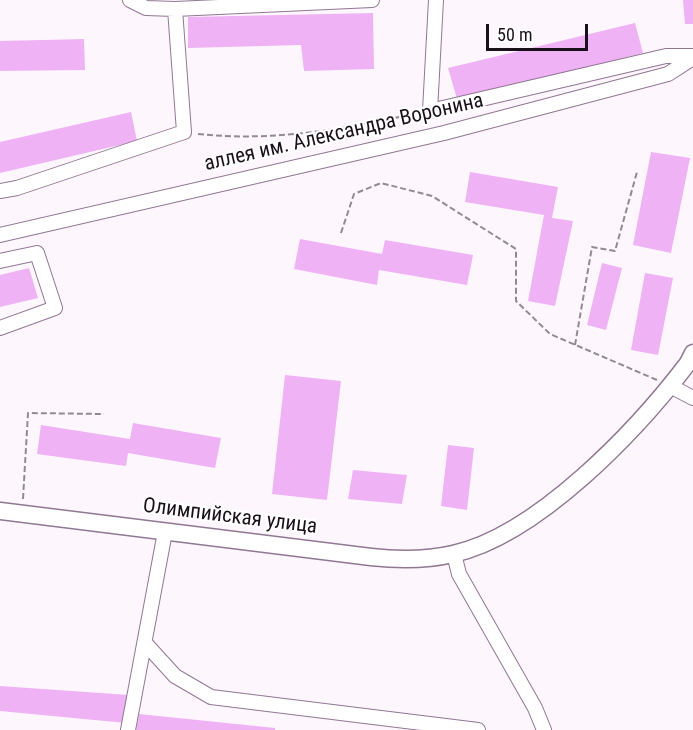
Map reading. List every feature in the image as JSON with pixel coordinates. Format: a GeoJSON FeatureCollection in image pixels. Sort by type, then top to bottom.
{"type":"FeatureCollection","features":[{"type":"Feature","properties":{"kind":"main road","name":"Олимпийская улица"},"geometry":{"type":"LineString","coordinates":[[0,512],[394,559],[454,554],[516,526],[560,494],[611,451],[670,386],[693,353]]}},
{"type":"Feature","properties":{"kind":"street"},"geometry":{"type":"LineString","coordinates":[[130,0],[146,8],[175,9],[372,0]]}},
{"type":"Feature","properties":{"kind":"street"},"geometry":{"type":"LineString","coordinates":[[436,0],[430,111],[666,56],[693,57]]}},
{"type":"Feature","properties":{"kind":"street"},"geometry":{"type":"LineString","coordinates":[[0,191],[17,188],[184,132],[175,9]]}},
{"type":"Feature","properties":{"kind":"street","name":"аллея им. Александра Воронина"},"geometry":{"type":"LineString","coordinates":[[0,235],[444,133],[668,74],[693,57]]}},
{"type":"Feature","properties":{"kind":"street"},"geometry":{"type":"LineString","coordinates":[[0,261],[38,252],[55,308],[0,328]]}},
{"type":"Feature","properties":{"kind":"street"},"geometry":{"type":"LineString","coordinates":[[670,386],[693,398]]}},
{"type":"Feature","properties":{"kind":"street"},"geometry":{"type":"LineString","coordinates":[[128,730],[165,532]]}},
{"type":"Feature","properties":{"kind":"street"},"geometry":{"type":"LineString","coordinates":[[454,554],[459,574],[535,708],[544,730]]}},
{"type":"Feature","properties":{"kind":"street"},"geometry":{"type":"LineString","coordinates":[[145,643],[175,676],[211,697],[478,730]]}},
{"type":"Feature","properties":{"kind":"path"},"geometry":{"type":"LineString","coordinates":[[184,132],[237,138],[333,131],[430,111]]}},
{"type":"Feature","properties":{"kind":"path"},"geometry":{"type":"LineString","coordinates":[[575,345],[592,247],[615,251],[637,172]]}},
{"type":"Feature","properties":{"kind":"path"},"geometry":{"type":"LineString","coordinates":[[341,233],[354,194],[381,183],[432,196],[516,249],[516,302],[550,334],[670,386]]}},
{"type":"Feature","properties":{"kind":"path"},"geometry":{"type":"LineString","coordinates":[[22,514],[28,413],[104,414]]}},
{"type":"Feature","properties":{"kind":"building"},"geometry":{"type":"Polygon","coordinates":[[[683,0],[693,0],[693,24],[685,24],[683,0]]]}},
{"type":"Feature","properties":{"kind":"building"},"geometry":{"type":"Polygon","coordinates":[[[373,13],[374,69],[304,71],[301,45],[188,48],[188,17],[373,13]]]}},
{"type":"Feature","properties":{"kind":"building"},"geometry":{"type":"Polygon","coordinates":[[[635,23],[643,53],[457,99],[448,68],[635,23]]]}},
{"type":"Feature","properties":{"kind":"building"},"geometry":{"type":"Polygon","coordinates":[[[84,39],[85,70],[0,71],[0,41],[84,39]]]}},
{"type":"Feature","properties":{"kind":"building"},"geometry":{"type":"Polygon","coordinates":[[[131,112],[137,141],[0,173],[0,142],[131,112]]]}},
{"type":"Feature","properties":{"kind":"building"},"geometry":{"type":"Polygon","coordinates":[[[651,152],[690,158],[671,253],[633,245],[651,152]]]}},
{"type":"Feature","properties":{"kind":"building"},"geometry":{"type":"Polygon","coordinates":[[[470,172],[558,187],[552,218],[573,221],[555,306],[528,301],[544,215],[465,202],[470,172]]]}},
{"type":"Feature","properties":{"kind":"building"},"geometry":{"type":"Polygon","coordinates":[[[300,239],[382,254],[385,240],[473,255],[467,285],[379,270],[377,285],[294,269],[300,239]]]}},
{"type":"Feature","properties":{"kind":"building"},"geometry":{"type":"Polygon","coordinates":[[[602,263],[622,268],[606,330],[587,325],[602,263]]]}},
{"type":"Feature","properties":{"kind":"building"},"geometry":{"type":"Polygon","coordinates":[[[29,268],[38,298],[0,307],[0,275],[29,268]]]}},
{"type":"Feature","properties":{"kind":"building"},"geometry":{"type":"Polygon","coordinates":[[[645,273],[673,278],[658,355],[631,350],[645,273]]]}},
{"type":"Feature","properties":{"kind":"building"},"geometry":{"type":"Polygon","coordinates":[[[285,375],[341,381],[327,500],[272,494],[285,375]]]}},
{"type":"Feature","properties":{"kind":"building"},"geometry":{"type":"Polygon","coordinates":[[[133,423],[221,438],[215,468],[128,453],[126,466],[37,454],[41,425],[130,439],[133,423]]]}},
{"type":"Feature","properties":{"kind":"building"},"geometry":{"type":"Polygon","coordinates":[[[448,445],[474,448],[467,510],[441,506],[448,445]]]}},
{"type":"Feature","properties":{"kind":"building"},"geometry":{"type":"Polygon","coordinates":[[[353,470],[407,475],[402,504],[348,499],[353,470]]]}},
{"type":"Feature","properties":{"kind":"building"},"geometry":{"type":"Polygon","coordinates":[[[0,686],[129,695],[126,723],[0,711],[0,686]]]}},
{"type":"Feature","properties":{"kind":"building"},"geometry":{"type":"Polygon","coordinates":[[[139,714],[275,728],[275,730],[136,730],[139,714]]]}}]}
